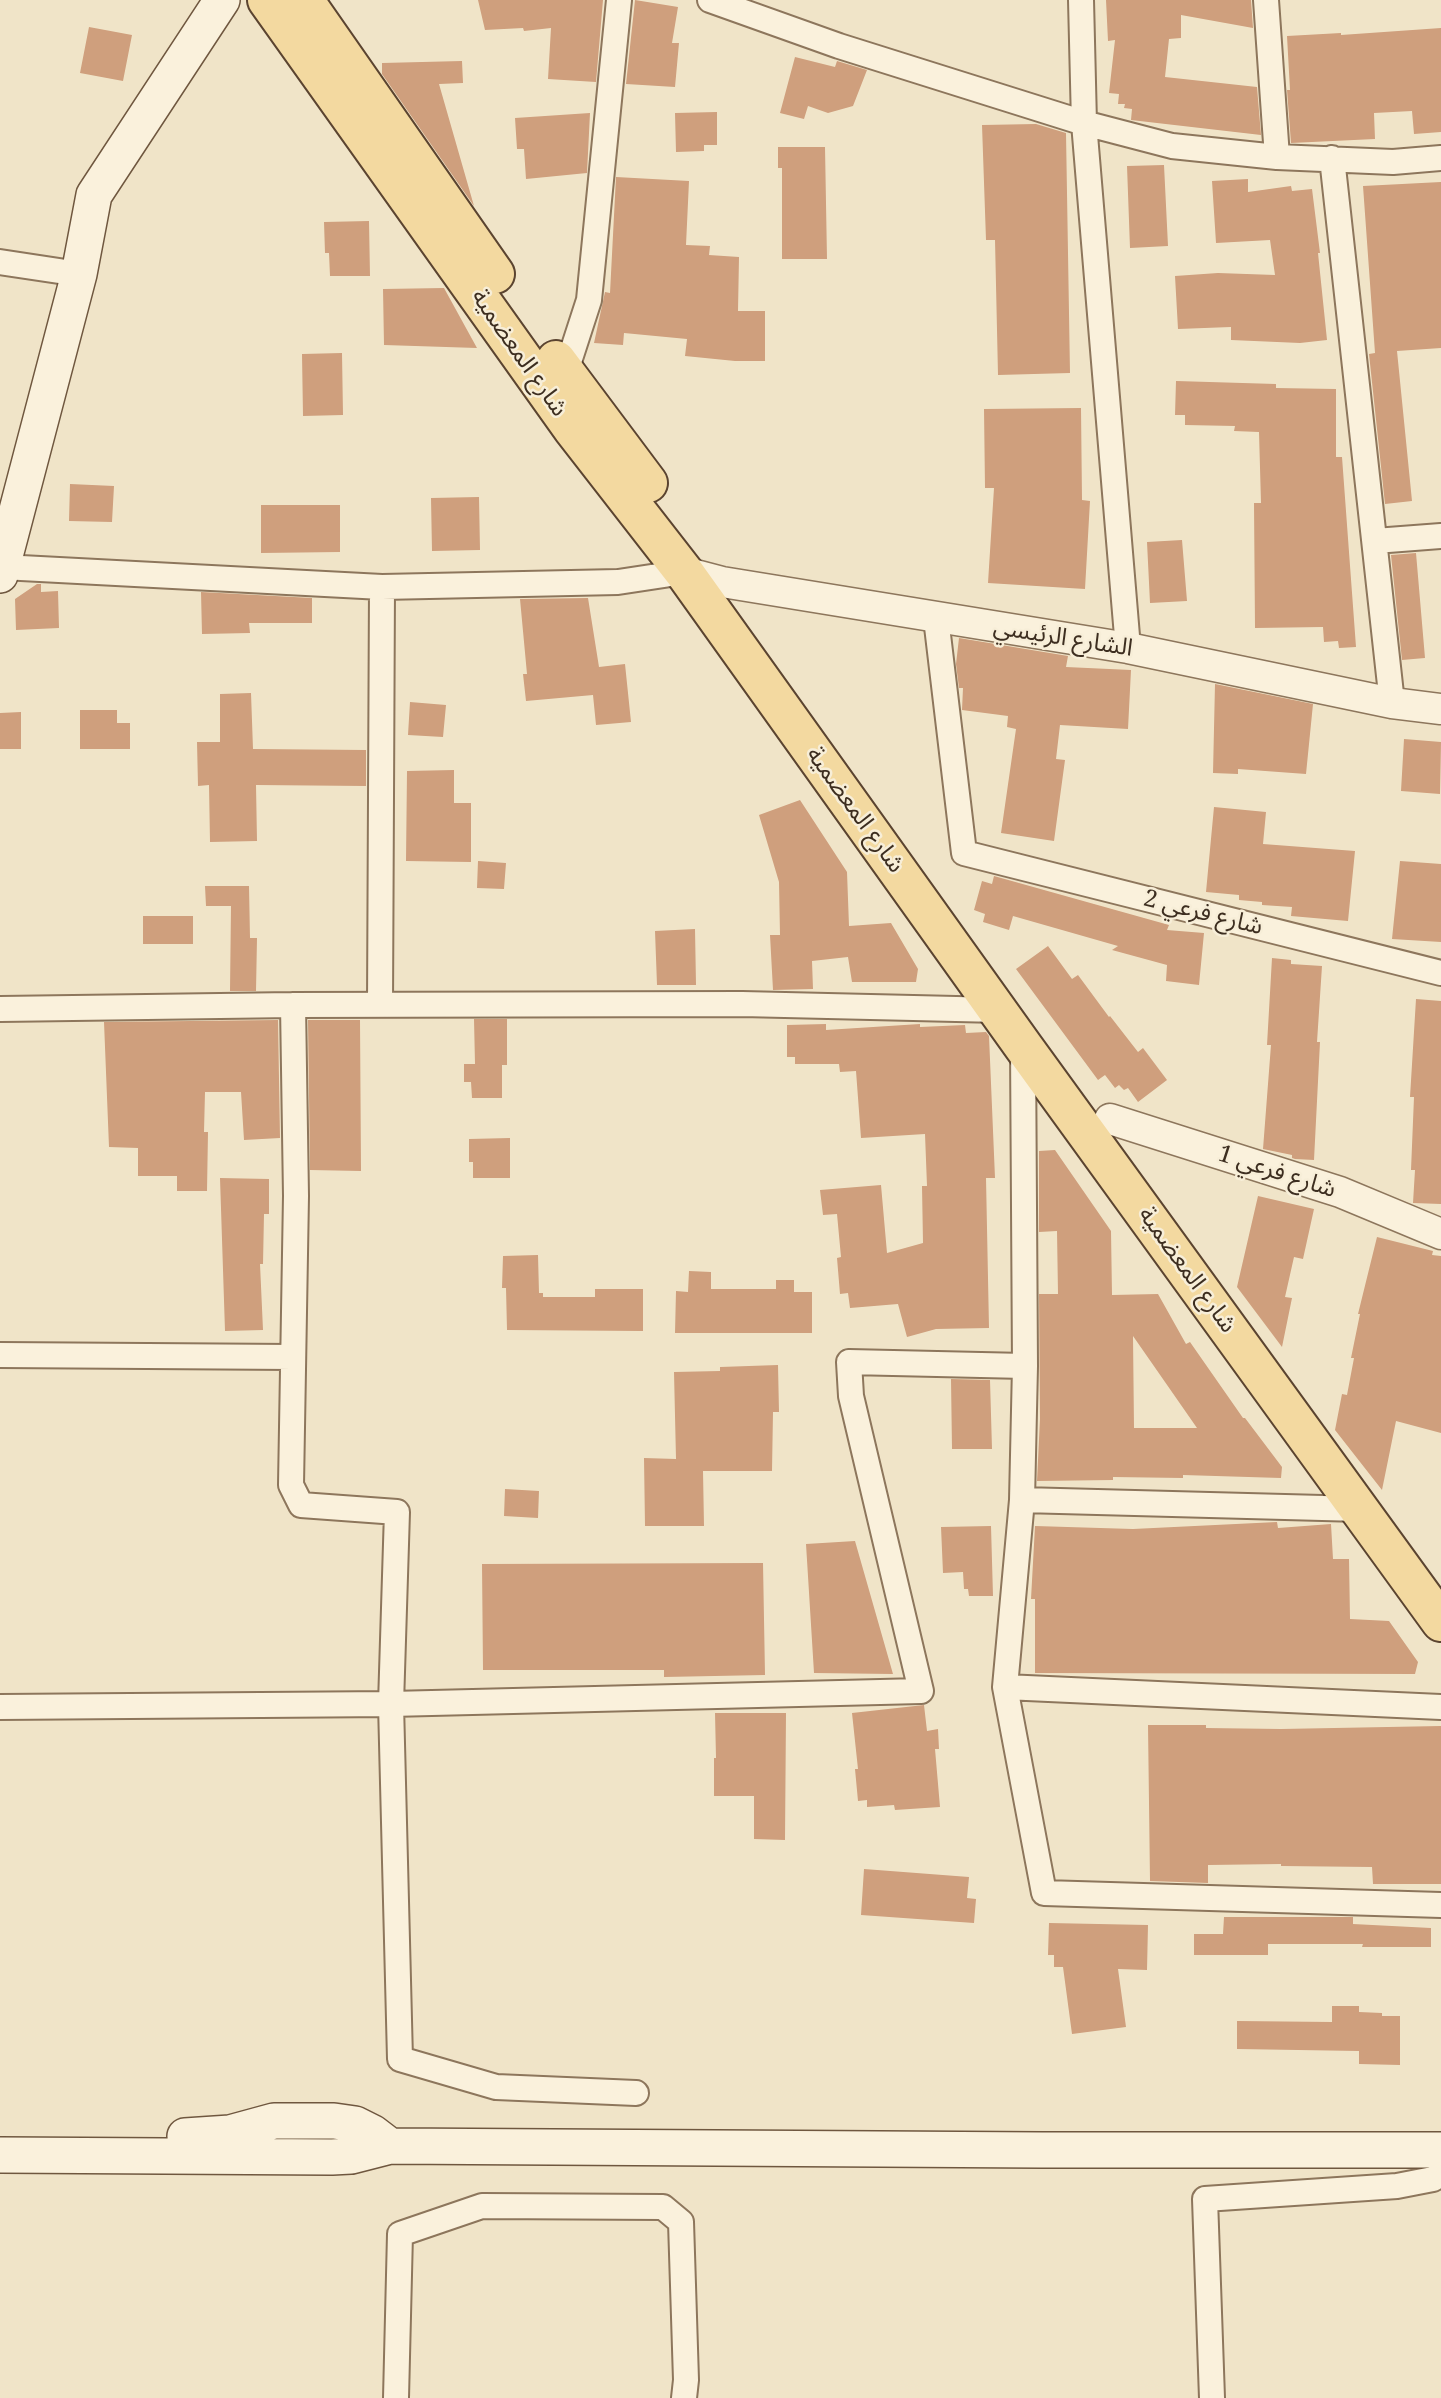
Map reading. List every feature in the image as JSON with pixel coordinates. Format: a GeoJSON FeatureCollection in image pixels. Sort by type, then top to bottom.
{"type":"FeatureCollection","features":[{"type":"Feature","properties":{"kind":"main road"},"geometry":{"type":"LineString","coordinates":[[1,571],[79,274],[94,195],[222,0]]}},
{"type":"Feature","properties":{"kind":"main road","name":"شارع المعضمية"},"geometry":{"type":"LineString","coordinates":[[267,0],[583,419],[722,582],[923,869],[1110,1119],[1441,1585]]}},
{"type":"Feature","properties":{"kind":"main road","name":"شارع المعضمية"},"geometry":{"type":"LineString","coordinates":[[303,0],[565,374],[583,419],[684,572],[1023,1046],[1441,1622]]}},
{"type":"Feature","properties":{"kind":"main road"},"geometry":{"type":"LineString","coordinates":[[0,2134],[204,2136],[230,2133],[274,2121],[334,2121],[355,2124],[390,2146]]}},
{"type":"Feature","properties":{"kind":"main road"},"geometry":{"type":"LineString","coordinates":[[0,2155],[332,2157],[351,2156],[390,2146],[1131,2151],[1441,2150]]}},
{"type":"Feature","properties":{"kind":"street"},"geometry":{"type":"LineString","coordinates":[[565,374],[589,300],[619,0]]}},
{"type":"Feature","properties":{"kind":"street"},"geometry":{"type":"LineString","coordinates":[[710,0],[839,46],[1084,123],[1172,146],[1277,157],[1393,162],[1441,158]]}},
{"type":"Feature","properties":{"kind":"street"},"geometry":{"type":"LineString","coordinates":[[1082,0],[1084,123],[1128,648]]}},
{"type":"Feature","properties":{"kind":"street"},"geometry":{"type":"LineString","coordinates":[[1266,0],[1277,157]]}},
{"type":"Feature","properties":{"kind":"street"},"geometry":{"type":"LineString","coordinates":[[1332,158],[1392,703]]}},
{"type":"Feature","properties":{"kind":"street"},"geometry":{"type":"LineString","coordinates":[[0,262],[79,274]]}},
{"type":"Feature","properties":{"kind":"street"},"geometry":{"type":"LineString","coordinates":[[1375,541],[1441,536]]}},
{"type":"Feature","properties":{"kind":"street"},"geometry":{"type":"LineString","coordinates":[[1,571],[382,587],[618,582],[684,572]]}},
{"type":"Feature","properties":{"kind":"street","name":"الشارع الرئيسي"},"geometry":{"type":"LineString","coordinates":[[684,572],[722,582],[1128,648],[1392,703],[1441,709]]}},
{"type":"Feature","properties":{"kind":"street"},"geometry":{"type":"LineString","coordinates":[[380,1005],[382,587]]}},
{"type":"Feature","properties":{"kind":"street","name":"شارع فرعي 2"},"geometry":{"type":"LineString","coordinates":[[936,618],[964,853],[1441,973]]}},
{"type":"Feature","properties":{"kind":"street"},"geometry":{"type":"LineString","coordinates":[[0,1009],[742,1004],[999,1010]]}},
{"type":"Feature","properties":{"kind":"street"},"geometry":{"type":"LineString","coordinates":[[293,1005],[296,1196],[292,1485],[300,1505],[397,1512],[391,1704],[400,2059],[496,2087],[636,2093]]}},
{"type":"Feature","properties":{"kind":"street"},"geometry":{"type":"LineString","coordinates":[[1023,1046],[1022,1500],[1005,1686],[1044,1893],[1441,1905]]}},
{"type":"Feature","properties":{"kind":"street","name":"شارع فرعي 1"},"geometry":{"type":"LineString","coordinates":[[1110,1119],[1340,1192],[1441,1234]]}},
{"type":"Feature","properties":{"kind":"street"},"geometry":{"type":"LineString","coordinates":[[0,1354],[293,1357]]}},
{"type":"Feature","properties":{"kind":"street"},"geometry":{"type":"LineString","coordinates":[[0,1707],[391,1704],[921,1691],[851,1396],[849,1362],[1024,1366]]}},
{"type":"Feature","properties":{"kind":"street"},"geometry":{"type":"LineString","coordinates":[[1022,1500],[1360,1509]]}},
{"type":"Feature","properties":{"kind":"street"},"geometry":{"type":"LineString","coordinates":[[1005,1686],[1441,1707]]}},
{"type":"Feature","properties":{"kind":"street"},"geometry":{"type":"LineString","coordinates":[[1212,2398],[1205,2199],[1397,2186],[1433,2179],[1441,2174]]}},
{"type":"Feature","properties":{"kind":"street"},"geometry":{"type":"LineString","coordinates":[[396,2398],[400,2234],[482,2206],[663,2207],[681,2222],[686,2380],[684,2398]]}},
{"type":"Feature","properties":{"kind":"building"},"geometry":{"type":"Polygon","coordinates":[[[478,0],[603,0],[596,82],[548,79],[551,28],[524,31],[523,28],[485,30],[478,0]]]}},
{"type":"Feature","properties":{"kind":"building"},"geometry":{"type":"Polygon","coordinates":[[[635,0],[678,7],[672,43],[679,43],[675,87],[626,84],[635,0]]]}},
{"type":"Feature","properties":{"kind":"building"},"geometry":{"type":"Polygon","coordinates":[[[1106,0],[1251,0],[1253,28],[1181,15],[1181,38],[1169,39],[1165,77],[1257,87],[1261,135],[1131,120],[1132,109],[1124,108],[1125,104],[1118,104],[1119,94],[1109,93],[1115,40],[1108,41],[1106,0]]]}},
{"type":"Feature","properties":{"kind":"building"},"geometry":{"type":"Polygon","coordinates":[[[89,27],[132,35],[123,81],[80,73],[89,27]]]}},
{"type":"Feature","properties":{"kind":"building"},"geometry":{"type":"Polygon","coordinates":[[[1441,28],[1441,132],[1414,134],[1412,111],[1374,113],[1375,139],[1291,143],[1287,36],[1441,28]]]}},
{"type":"Feature","properties":{"kind":"building"},"geometry":{"type":"Polygon","coordinates":[[[795,57],[835,67],[837,61],[867,70],[853,106],[828,113],[808,106],[804,119],[780,113],[795,57]]]}},
{"type":"Feature","properties":{"kind":"building"},"geometry":{"type":"Polygon","coordinates":[[[462,61],[463,83],[439,84],[474,206],[382,74],[382,63],[462,61]]]}},
{"type":"Feature","properties":{"kind":"building"},"geometry":{"type":"Polygon","coordinates":[[[717,112],[717,145],[704,145],[704,151],[676,152],[675,113],[717,112]]]}},
{"type":"Feature","properties":{"kind":"building"},"geometry":{"type":"Polygon","coordinates":[[[590,113],[587,173],[526,179],[524,149],[517,149],[515,118],[590,113]]]}},
{"type":"Feature","properties":{"kind":"building"},"geometry":{"type":"Polygon","coordinates":[[[1036,124],[1066,133],[1070,373],[998,375],[995,240],[986,240],[982,125],[1036,124]]]}},
{"type":"Feature","properties":{"kind":"building"},"geometry":{"type":"Polygon","coordinates":[[[778,147],[825,147],[827,259],[782,259],[782,168],[778,168],[778,147]]]}},
{"type":"Feature","properties":{"kind":"building"},"geometry":{"type":"Polygon","coordinates":[[[1164,165],[1168,246],[1130,248],[1127,166],[1164,165]]]}},
{"type":"Feature","properties":{"kind":"building"},"geometry":{"type":"Polygon","coordinates":[[[616,177],[689,181],[686,245],[710,246],[709,255],[739,257],[738,311],[765,311],[765,361],[685,356],[687,339],[624,333],[623,345],[594,343],[605,292],[610,293],[616,177]]]}},
{"type":"Feature","properties":{"kind":"building"},"geometry":{"type":"Polygon","coordinates":[[[1248,179],[1248,192],[1291,186],[1292,191],[1312,189],[1327,340],[1300,343],[1231,340],[1231,327],[1178,329],[1175,276],[1218,273],[1275,275],[1270,240],[1216,243],[1212,181],[1248,179]]]}},
{"type":"Feature","properties":{"kind":"building"},"geometry":{"type":"Polygon","coordinates":[[[1441,182],[1441,348],[1397,351],[1412,501],[1385,504],[1369,354],[1375,353],[1363,186],[1441,182]]]}},
{"type":"Feature","properties":{"kind":"building"},"geometry":{"type":"Polygon","coordinates":[[[369,221],[370,276],[330,276],[329,253],[325,253],[324,222],[369,221]]]}},
{"type":"Feature","properties":{"kind":"building"},"geometry":{"type":"Polygon","coordinates":[[[444,288],[477,348],[384,345],[383,289],[444,288]]]}},
{"type":"Feature","properties":{"kind":"building"},"geometry":{"type":"Polygon","coordinates":[[[342,353],[343,415],[303,416],[302,354],[342,353]]]}},
{"type":"Feature","properties":{"kind":"building"},"geometry":{"type":"Polygon","coordinates":[[[1176,381],[1336,389],[1336,457],[1342,457],[1356,647],[1339,648],[1338,641],[1324,642],[1323,627],[1255,628],[1254,503],[1261,503],[1259,432],[1234,431],[1235,426],[1185,425],[1185,415],[1175,415],[1176,381]]]}},
{"type":"Feature","properties":{"kind":"building"},"geometry":{"type":"Polygon","coordinates":[[[1081,408],[1082,500],[1090,501],[1085,589],[988,583],[994,488],[985,488],[984,409],[1081,408]]]}},
{"type":"Feature","properties":{"kind":"building"},"geometry":{"type":"Polygon","coordinates":[[[70,484],[114,486],[112,522],[69,521],[70,484]]]}},
{"type":"Feature","properties":{"kind":"building"},"geometry":{"type":"Polygon","coordinates":[[[479,497],[480,550],[432,551],[431,498],[479,497]]]}},
{"type":"Feature","properties":{"kind":"building"},"geometry":{"type":"Polygon","coordinates":[[[261,505],[340,505],[340,552],[261,553],[261,505]]]}},
{"type":"Feature","properties":{"kind":"building"},"geometry":{"type":"Polygon","coordinates":[[[1182,540],[1187,601],[1150,603],[1147,542],[1182,540]]]}},
{"type":"Feature","properties":{"kind":"building"},"geometry":{"type":"Polygon","coordinates":[[[1416,553],[1425,658],[1402,660],[1391,555],[1416,553]]]}},
{"type":"Feature","properties":{"kind":"building"},"geometry":{"type":"Polygon","coordinates":[[[41,584],[41,592],[58,591],[59,628],[16,630],[15,599],[41,584]]]}},
{"type":"Feature","properties":{"kind":"building"},"geometry":{"type":"Polygon","coordinates":[[[201,592],[312,598],[312,623],[249,623],[250,633],[202,634],[201,592]]]}},
{"type":"Feature","properties":{"kind":"building"},"geometry":{"type":"Polygon","coordinates":[[[588,598],[599,667],[625,664],[631,722],[596,725],[593,695],[526,701],[523,674],[527,674],[520,599],[588,598]]]}},
{"type":"Feature","properties":{"kind":"building"},"geometry":{"type":"Polygon","coordinates":[[[959,638],[1068,656],[1066,667],[1131,670],[1128,729],[1060,725],[1056,759],[1065,760],[1054,841],[1001,833],[1016,729],[1007,727],[1008,716],[962,710],[963,688],[959,688],[956,664],[959,638]]]}},
{"type":"Feature","properties":{"kind":"building"},"geometry":{"type":"Polygon","coordinates":[[[1215,684],[1313,704],[1306,774],[1238,769],[1238,774],[1213,773],[1215,684]]]}},
{"type":"Feature","properties":{"kind":"building"},"geometry":{"type":"Polygon","coordinates":[[[251,693],[253,749],[366,750],[366,786],[256,785],[257,841],[210,842],[209,785],[198,786],[197,742],[220,742],[220,694],[251,693]]]}},
{"type":"Feature","properties":{"kind":"building"},"geometry":{"type":"Polygon","coordinates":[[[410,702],[446,705],[443,737],[408,735],[410,702]]]}},
{"type":"Feature","properties":{"kind":"building"},"geometry":{"type":"Polygon","coordinates":[[[80,710],[117,710],[117,723],[130,723],[130,749],[80,749],[80,710]]]}},
{"type":"Feature","properties":{"kind":"building"},"geometry":{"type":"Polygon","coordinates":[[[21,712],[21,749],[0,749],[0,713],[21,712]]]}},
{"type":"Feature","properties":{"kind":"building"},"geometry":{"type":"Polygon","coordinates":[[[1404,739],[1441,742],[1440,794],[1401,791],[1404,739]]]}},
{"type":"Feature","properties":{"kind":"building"},"geometry":{"type":"Polygon","coordinates":[[[454,770],[454,803],[471,803],[471,862],[406,861],[407,771],[454,770]]]}},
{"type":"Feature","properties":{"kind":"building"},"geometry":{"type":"Polygon","coordinates":[[[800,800],[847,872],[849,926],[891,923],[918,969],[916,982],[852,982],[848,957],[812,961],[813,989],[773,990],[770,935],[780,935],[779,882],[759,815],[800,800]]]}},
{"type":"Feature","properties":{"kind":"building"},"geometry":{"type":"Polygon","coordinates":[[[1214,807],[1266,812],[1263,844],[1355,851],[1348,921],[1291,916],[1292,907],[1262,905],[1262,902],[1239,900],[1239,895],[1206,892],[1214,807]]]}},
{"type":"Feature","properties":{"kind":"building"},"geometry":{"type":"Polygon","coordinates":[[[478,861],[506,863],[504,889],[477,888],[478,861]]]}},
{"type":"Feature","properties":{"kind":"building"},"geometry":{"type":"Polygon","coordinates":[[[1400,861],[1441,864],[1441,942],[1392,939],[1400,861]]]}},
{"type":"Feature","properties":{"kind":"building"},"geometry":{"type":"Polygon","coordinates":[[[994,876],[1169,925],[1167,930],[1204,933],[1199,985],[1166,981],[1167,965],[1112,950],[1118,946],[1013,916],[1009,930],[983,922],[985,914],[974,910],[982,881],[992,884],[994,876]]]}},
{"type":"Feature","properties":{"kind":"building"},"geometry":{"type":"Polygon","coordinates":[[[205,886],[249,886],[250,938],[257,938],[256,991],[230,991],[231,906],[206,906],[205,886]]]}},
{"type":"Feature","properties":{"kind":"building"},"geometry":{"type":"Polygon","coordinates":[[[143,916],[193,916],[193,944],[143,944],[143,916]]]}},
{"type":"Feature","properties":{"kind":"building"},"geometry":{"type":"Polygon","coordinates":[[[695,929],[696,985],[657,985],[655,931],[695,929]]]}},
{"type":"Feature","properties":{"kind":"building"},"geometry":{"type":"Polygon","coordinates":[[[1048,946],[1072,979],[1078,975],[1138,1052],[1143,1048],[1167,1080],[1138,1102],[1128,1088],[1124,1090],[1119,1085],[1115,1088],[1105,1075],[1098,1080],[1016,969],[1048,946]]]}},
{"type":"Feature","properties":{"kind":"building"},"geometry":{"type":"Polygon","coordinates":[[[1272,958],[1291,960],[1291,964],[1322,966],[1314,1160],[1295,1159],[1292,1155],[1263,1149],[1271,1045],[1267,1045],[1272,958]]]}},
{"type":"Feature","properties":{"kind":"building"},"geometry":{"type":"Polygon","coordinates":[[[1416,999],[1441,1001],[1441,1204],[1413,1203],[1415,1170],[1411,1170],[1414,1097],[1410,1097],[1416,999]]]}},
{"type":"Feature","properties":{"kind":"building"},"geometry":{"type":"Polygon","coordinates":[[[474,1019],[507,1019],[507,1065],[502,1065],[502,1098],[472,1098],[471,1082],[464,1082],[464,1064],[475,1064],[474,1019]]]}},
{"type":"Feature","properties":{"kind":"building"},"geometry":{"type":"Polygon","coordinates":[[[278,1020],[280,1138],[244,1140],[241,1092],[205,1092],[204,1132],[208,1132],[207,1191],[177,1191],[177,1176],[138,1176],[138,1148],[109,1147],[104,1022],[278,1020]]]}},
{"type":"Feature","properties":{"kind":"building"},"geometry":{"type":"Polygon","coordinates":[[[308,1020],[360,1020],[361,1171],[310,1170],[308,1020]]]}},
{"type":"Feature","properties":{"kind":"building"},"geometry":{"type":"Polygon","coordinates":[[[826,1024],[826,1030],[920,1024],[920,1027],[965,1025],[966,1033],[986,1032],[989,1036],[995,1178],[986,1178],[989,1328],[936,1329],[907,1337],[898,1304],[850,1308],[848,1293],[840,1294],[837,1258],[841,1257],[837,1214],[823,1215],[820,1190],[881,1185],[887,1253],[923,1243],[922,1186],[927,1186],[925,1134],[861,1138],[856,1071],[840,1072],[839,1064],[795,1064],[795,1057],[787,1057],[787,1025],[826,1024]]]}},
{"type":"Feature","properties":{"kind":"building"},"geometry":{"type":"Polygon","coordinates":[[[510,1138],[510,1178],[473,1178],[473,1162],[469,1162],[469,1139],[510,1138]]]}},
{"type":"Feature","properties":{"kind":"building"},"geometry":{"type":"Polygon","coordinates":[[[1055,1150],[1111,1231],[1112,1295],[1158,1294],[1186,1344],[1190,1342],[1243,1418],[1282,1467],[1281,1478],[1183,1475],[1183,1478],[1113,1477],[1113,1480],[1037,1481],[1040,1419],[1039,1294],[1058,1294],[1057,1231],[1039,1232],[1039,1151],[1055,1150]],[[1133,1336],[1134,1428],[1197,1428],[1133,1336]]]}},
{"type":"Feature","properties":{"kind":"building"},"geometry":{"type":"Polygon","coordinates":[[[220,1178],[269,1179],[269,1214],[264,1214],[263,1264],[260,1264],[263,1330],[225,1331],[220,1178]]]}},
{"type":"Feature","properties":{"kind":"building"},"geometry":{"type":"Polygon","coordinates":[[[1258,1196],[1314,1209],[1303,1259],[1294,1257],[1285,1297],[1292,1298],[1282,1347],[1237,1287],[1258,1196]]]}},
{"type":"Feature","properties":{"kind":"building"},"geometry":{"type":"Polygon","coordinates":[[[1377,1237],[1433,1251],[1432,1255],[1441,1256],[1441,1433],[1396,1421],[1382,1490],[1335,1430],[1342,1394],[1347,1395],[1358,1314],[1377,1237]]]}},
{"type":"Feature","properties":{"kind":"building"},"geometry":{"type":"Polygon","coordinates":[[[538,1255],[539,1293],[543,1293],[543,1297],[595,1297],[595,1289],[643,1289],[643,1331],[507,1330],[506,1288],[502,1288],[503,1256],[538,1255]]]}},
{"type":"Feature","properties":{"kind":"building"},"geometry":{"type":"Polygon","coordinates":[[[689,1271],[711,1272],[711,1289],[776,1289],[776,1280],[794,1280],[794,1292],[812,1292],[812,1333],[675,1333],[676,1291],[688,1292],[689,1271]]]}},
{"type":"Feature","properties":{"kind":"building"},"geometry":{"type":"Polygon","coordinates":[[[778,1365],[779,1412],[773,1412],[772,1471],[703,1471],[704,1526],[645,1526],[644,1458],[676,1459],[674,1372],[778,1365]]]}},
{"type":"Feature","properties":{"kind":"building"},"geometry":{"type":"Polygon","coordinates":[[[951,1379],[990,1380],[992,1449],[952,1449],[951,1379]]]}},
{"type":"Feature","properties":{"kind":"building"},"geometry":{"type":"Polygon","coordinates":[[[505,1489],[539,1491],[538,1518],[504,1516],[505,1489]]]}},
{"type":"Feature","properties":{"kind":"building"},"geometry":{"type":"Polygon","coordinates":[[[1277,1522],[1278,1528],[1331,1524],[1333,1559],[1349,1559],[1350,1619],[1389,1621],[1418,1662],[1415,1674],[1035,1673],[1035,1599],[1031,1599],[1035,1526],[1133,1529],[1277,1522]]]}},
{"type":"Feature","properties":{"kind":"building"},"geometry":{"type":"Polygon","coordinates":[[[991,1526],[993,1596],[969,1596],[968,1589],[964,1589],[963,1572],[943,1573],[941,1527],[991,1526]]]}},
{"type":"Feature","properties":{"kind":"building"},"geometry":{"type":"Polygon","coordinates":[[[855,1541],[893,1674],[814,1673],[806,1544],[855,1541]]]}},
{"type":"Feature","properties":{"kind":"building"},"geometry":{"type":"Polygon","coordinates":[[[763,1563],[765,1675],[664,1677],[664,1670],[483,1670],[482,1564],[763,1563]]]}},
{"type":"Feature","properties":{"kind":"building"},"geometry":{"type":"Polygon","coordinates":[[[924,1705],[927,1731],[938,1729],[939,1749],[935,1749],[940,1807],[895,1810],[894,1805],[867,1807],[867,1800],[858,1801],[855,1769],[858,1769],[852,1713],[924,1705]]]}},
{"type":"Feature","properties":{"kind":"building"},"geometry":{"type":"Polygon","coordinates":[[[715,1713],[786,1713],[785,1840],[754,1839],[754,1796],[714,1796],[715,1713]]]}},
{"type":"Feature","properties":{"kind":"building"},"geometry":{"type":"Polygon","coordinates":[[[1148,1725],[1281,1729],[1441,1726],[1441,1884],[1373,1884],[1372,1867],[1281,1864],[1208,1865],[1208,1883],[1150,1881],[1148,1725]]]}},
{"type":"Feature","properties":{"kind":"building"},"geometry":{"type":"Polygon","coordinates":[[[864,1869],[969,1877],[967,1898],[976,1899],[974,1923],[861,1915],[864,1869]]]}},
{"type":"Feature","properties":{"kind":"building"},"geometry":{"type":"Polygon","coordinates":[[[1224,1917],[1353,1917],[1353,1924],[1431,1928],[1431,1947],[1268,1944],[1268,1955],[1194,1955],[1194,1934],[1223,1934],[1224,1917]]]}},
{"type":"Feature","properties":{"kind":"building"},"geometry":{"type":"Polygon","coordinates":[[[1049,1923],[1148,1925],[1147,1970],[1118,1969],[1126,2027],[1072,2034],[1063,1967],[1054,1967],[1054,1955],[1048,1955],[1049,1923]]]}},
{"type":"Feature","properties":{"kind":"building"},"geometry":{"type":"Polygon","coordinates":[[[1332,2006],[1359,2006],[1359,2012],[1400,2016],[1400,2065],[1359,2064],[1359,2051],[1237,2049],[1237,2021],[1332,2022],[1332,2006]]]}}]}
